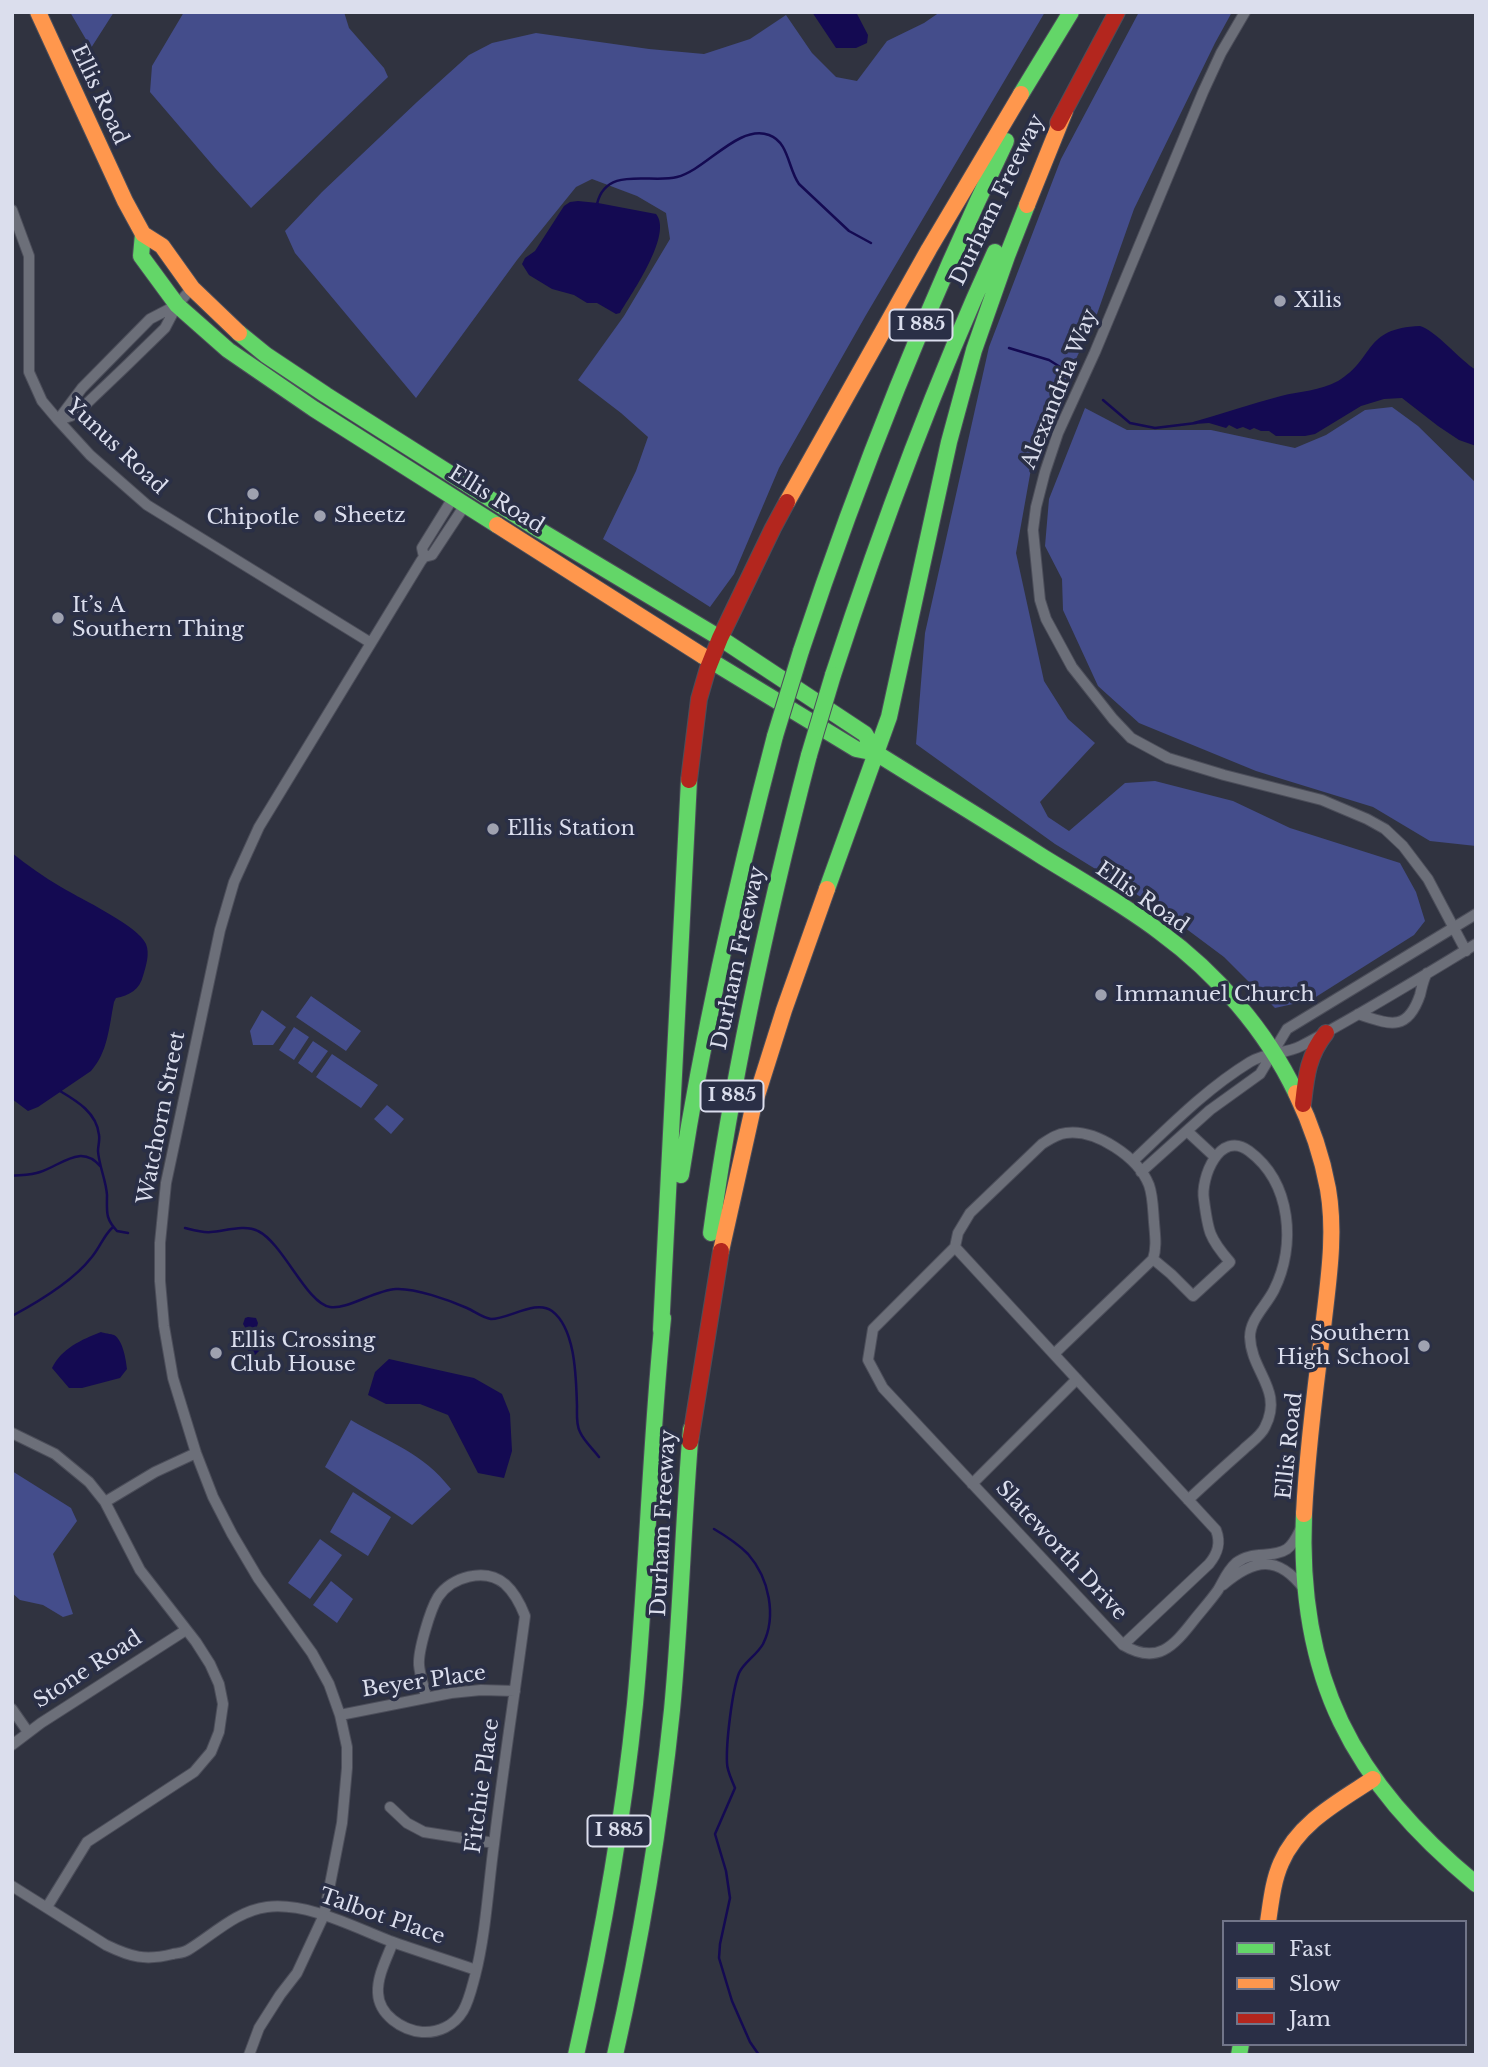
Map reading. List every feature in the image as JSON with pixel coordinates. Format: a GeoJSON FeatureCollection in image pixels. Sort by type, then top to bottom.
{"type":"FeatureCollection","features":[{"type":"Feature","properties":{"kind":"main road","name":"Ellis Road"},"geometry":{"type":"LineString","coordinates":[[38,12],[125,201],[143,234],[162,246],[192,288],[212,309],[266,355],[326,396],[536,528],[720,638],[865,734],[876,753]]}},
{"type":"Feature","properties":{"kind":"main road"},"geometry":{"type":"LineString","coordinates":[[661,1330],[690,766],[699,699],[720,638],[786,504],[935,238],[1072,12]]}},
{"type":"Feature","properties":{"kind":"main road","name":"Durham Freeway"},"geometry":{"type":"LineString","coordinates":[[576,2055],[603,1928],[629,1753],[639,1657],[661,1330],[674,1221],[701,1057],[734,898],[775,736],[853,496],[913,343],[982,191],[1072,12]]}},
{"type":"Feature","properties":{"kind":"main road","name":"Durham Freeway"},"geometry":{"type":"LineString","coordinates":[[615,2055],[640,1935],[666,1771],[678,1647],[690,1442],[705,1280],[728,1119],[771,906],[809,755],[889,509],[948,358],[1016,207],[1117,12]]}},
{"type":"Feature","properties":{"kind":"main road"},"geometry":{"type":"LineString","coordinates":[[690,1442],[717,1271],[753,1108],[784,1010],[894,699],[949,442],[974,350],[1007,256],[1065,111]]}},
{"type":"Feature","properties":{"kind":"main road","name":"Ellis Road"},"geometry":{"type":"LineString","coordinates":[[143,234],[141,256],[177,305],[228,350],[373,447],[711,661],[856,749],[876,753],[1155,928],[1211,977],[1240,1010],[1273,1052],[1303,1104],[1318,1146],[1328,1190],[1331,1222],[1329,1272],[1306,1482],[1304,1524],[1304,1590],[1311,1641],[1333,1707],[1348,1740],[1373,1779],[1418,1834],[1476,1884]]}},
{"type":"Feature","properties":{"kind":"main road"},"geometry":{"type":"LineString","coordinates":[[373,447],[385,445],[452,481],[469,484]]}},
{"type":"Feature","properties":{"kind":"main road"},"geometry":{"type":"LineString","coordinates":[[459,502],[471,499],[522,527],[536,528]]}},
{"type":"Feature","properties":{"kind":"main road"},"geometry":{"type":"LineString","coordinates":[[1303,1104],[1309,1058],[1326,1033]]}},
{"type":"Feature","properties":{"kind":"main road"},"geometry":{"type":"LineString","coordinates":[[1268,1920],[1281,1863],[1294,1840],[1319,1815],[1373,1779]]}},
{"type":"Feature","properties":{"kind":"street","name":"Alexandria Way"},"geometry":{"type":"LineString","coordinates":[[1245,12],[1221,53],[1203,92],[1054,446],[1035,507],[1033,530],[1040,600],[1046,619],[1072,667],[1131,738],[1168,758],[1322,800],[1367,819],[1385,830],[1403,846],[1428,879],[1453,927],[1471,948]]}},
{"type":"Feature","properties":{"kind":"street","name":"Yunus Road"},"geometry":{"type":"LineString","coordinates":[[12,210],[29,256],[29,372],[41,401],[90,455],[146,505],[371,643]]}},
{"type":"Feature","properties":{"kind":"street"},"geometry":{"type":"LineString","coordinates":[[58,420],[71,416],[82,408],[165,328],[177,305],[192,288]]}},
{"type":"Feature","properties":{"kind":"street"},"geometry":{"type":"LineString","coordinates":[[58,420],[82,388],[150,319],[177,305]]}},
{"type":"Feature","properties":{"kind":"street","name":"Watchorn Street"},"geometry":{"type":"LineString","coordinates":[[249,2055],[259,2028],[297,1973],[324,1915],[342,1824],[347,1747],[329,1684],[312,1653],[258,1578],[232,1534],[213,1497],[197,1453],[173,1378],[164,1326],[160,1243],[166,1183],[220,930],[234,882],[258,827],[424,557],[422,548],[459,502]]}},
{"type":"Feature","properties":{"kind":"street"},"geometry":{"type":"LineString","coordinates":[[1141,1172],[1210,1110],[1259,1074],[1287,1029],[1476,914]]}},
{"type":"Feature","properties":{"kind":"street"},"geometry":{"type":"LineString","coordinates":[[1133,1161],[1200,1098],[1251,1061],[1273,1052],[1298,1048],[1471,948]]}},
{"type":"Feature","properties":{"kind":"street"},"geometry":{"type":"LineString","coordinates":[[1358,1014],[1392,1023],[1405,1020],[1415,1008],[1427,973]]}},
{"type":"Feature","properties":{"kind":"street"},"geometry":{"type":"LineString","coordinates":[[1188,1131],[1215,1157]]}},
{"type":"Feature","properties":{"kind":"street"},"geometry":{"type":"LineString","coordinates":[[956,1247],[958,1233],[970,1213],[1042,1144],[1061,1134],[1070,1132],[1099,1139],[1133,1161],[1150,1187],[1156,1245],[1153,1259],[1055,1353]]}},
{"type":"Feature","properties":{"kind":"street"},"geometry":{"type":"LineString","coordinates":[[1153,1259],[1193,1296],[1230,1262],[1210,1237],[1203,1195],[1206,1172],[1215,1157],[1227,1148],[1242,1147],[1255,1155],[1268,1170],[1281,1196],[1288,1228],[1288,1244],[1280,1277],[1251,1330],[1252,1353],[1270,1392],[1271,1410],[1261,1433],[1188,1500]]}},
{"type":"Feature","properties":{"kind":"street","name":"Slateworth Drive"},"geometry":{"type":"LineString","coordinates":[[1123,1644],[1209,1564],[1217,1552],[1219,1537],[1216,1530],[956,1247],[873,1329],[868,1360],[883,1388],[1123,1644],[1135,1652],[1149,1653],[1160,1652],[1176,1643],[1238,1562],[1250,1555],[1274,1554],[1285,1550],[1304,1524]]}},
{"type":"Feature","properties":{"kind":"street","name":"Slateworth Drive"},"geometry":{"type":"LineString","coordinates":[[972,1484],[1077,1379]]}},
{"type":"Feature","properties":{"kind":"street"},"geometry":{"type":"LineString","coordinates":[[12,1433],[55,1454],[89,1482],[105,1502],[140,1570],[210,1664],[219,1684],[223,1704],[219,1732],[211,1752],[194,1772],[87,1842],[47,1907]]}},
{"type":"Feature","properties":{"kind":"street"},"geometry":{"type":"LineString","coordinates":[[105,1502],[155,1472],[197,1453]]}},
{"type":"Feature","properties":{"kind":"street","name":"Slateworth Drive"},"geometry":{"type":"LineString","coordinates":[[1219,1588],[1239,1572],[1254,1566],[1273,1565],[1285,1569],[1304,1590]]}},
{"type":"Feature","properties":{"kind":"street","name":"Fitchie Place"},"geometry":{"type":"LineString","coordinates":[[393,1942],[380,1976],[378,1994],[383,2009],[392,2020],[414,2031],[442,2030],[453,2023],[463,2011],[482,1941],[525,1616],[517,1598],[503,1581],[483,1575],[465,1577],[450,1584],[438,1598],[422,1642],[419,1664],[426,1697]]}},
{"type":"Feature","properties":{"kind":"street","name":"Stone Road"},"geometry":{"type":"LineString","coordinates":[[12,1745],[186,1630]]}},
{"type":"Feature","properties":{"kind":"street","name":"Beyer Place"},"geometry":{"type":"LineString","coordinates":[[340,1715],[426,1697],[481,1690],[515,1692]]}},
{"type":"Feature","properties":{"kind":"street"},"geometry":{"type":"LineString","coordinates":[[12,1709],[28,1732]]}},
{"type":"Feature","properties":{"kind":"street"},"geometry":{"type":"LineString","coordinates":[[390,1807],[407,1823],[424,1832],[494,1843]]}},
{"type":"Feature","properties":{"kind":"street","name":"Talbot Place"},"geometry":{"type":"LineString","coordinates":[[12,1886],[106,1945],[142,1959],[186,1951],[246,1913],[267,1907],[289,1907],[324,1915],[476,1970]]}},
{"type":"Feature","properties":{"kind":"shaded area"},"geometry":{"type":"Polygon","coordinates":[[[70,12],[114,12],[91,48],[70,12]]]}},
{"type":"Feature","properties":{"kind":"shaded area"},"geometry":{"type":"Polygon","coordinates":[[[184,12],[344,12],[349,28],[384,68],[388,77],[251,208],[150,92],[152,66],[184,12]]]}},
{"type":"Feature","properties":{"kind":"shaded area"},"geometry":{"type":"Polygon","coordinates":[[[812,12],[856,12],[868,35],[867,43],[856,48],[836,48],[812,12]]]}},
{"type":"Feature","properties":{"kind":"shaded area"},"geometry":{"type":"Polygon","coordinates":[[[940,12],[1045,12],[779,468],[734,574],[710,607],[603,539],[636,471],[648,437],[578,380],[624,316],[670,239],[666,213],[637,196],[592,179],[576,187],[517,260],[416,398],[295,253],[285,231],[417,102],[469,55],[492,43],[536,33],[704,54],[750,39],[786,15],[812,53],[836,77],[857,81],[887,41],[940,12]]]}},
{"type":"Feature","properties":{"kind":"shaded area"},"geometry":{"type":"Polygon","coordinates":[[[1139,12],[1232,12],[1134,209],[1097,314],[1055,404],[1031,469],[1016,553],[1044,681],[1068,719],[1095,743],[1040,802],[1048,817],[1069,831],[1125,783],[1155,781],[1233,801],[1290,828],[1400,863],[1416,892],[1425,921],[1414,935],[1311,1000],[1275,1008],[1224,957],[1157,907],[1055,844],[916,744],[925,633],[989,347],[1061,159],[1139,12]]]}},
{"type":"Feature","properties":{"kind":"shaded area"},"geometry":{"type":"Polygon","coordinates":[[[578,201],[656,214],[660,223],[659,235],[649,264],[620,313],[616,314],[597,303],[587,303],[574,295],[552,289],[529,275],[522,264],[525,258],[535,251],[564,206],[578,201]]]}},
{"type":"Feature","properties":{"kind":"shaded area"},"geometry":{"type":"Polygon","coordinates":[[[1420,326],[1433,333],[1476,370],[1476,446],[1459,440],[1402,398],[1384,399],[1361,406],[1315,434],[1305,436],[1276,436],[1269,431],[1254,428],[1237,429],[1229,425],[1226,428],[1193,422],[1331,384],[1350,372],[1379,338],[1388,332],[1420,326]]]}},
{"type":"Feature","properties":{"kind":"shaded area"},"geometry":{"type":"Polygon","coordinates":[[[1392,407],[1418,426],[1476,483],[1476,846],[1430,841],[1373,807],[1256,771],[1139,723],[1098,686],[1063,610],[1062,579],[1045,546],[1049,499],[1085,408],[1127,430],[1211,430],[1295,448],[1326,435],[1365,410],[1392,407]]]}},
{"type":"Feature","properties":{"kind":"shaded area"},"geometry":{"type":"Polygon","coordinates":[[[12,853],[48,879],[132,929],[146,944],[148,952],[142,981],[129,994],[116,998],[114,1002],[107,1039],[97,1064],[91,1071],[28,1111],[12,1099],[12,853]]]}},
{"type":"Feature","properties":{"kind":"shaded area"},"geometry":{"type":"Polygon","coordinates":[[[311,996],[361,1031],[346,1051],[296,1017],[311,996]]]}},
{"type":"Feature","properties":{"kind":"shaded area"},"geometry":{"type":"Polygon","coordinates":[[[262,1010],[286,1027],[273,1045],[253,1045],[250,1031],[262,1010]]]}},
{"type":"Feature","properties":{"kind":"shaded area"},"geometry":{"type":"Polygon","coordinates":[[[294,1027],[309,1037],[294,1060],[279,1050],[294,1027]]]}},
{"type":"Feature","properties":{"kind":"shaded area"},"geometry":{"type":"Polygon","coordinates":[[[313,1041],[328,1051],[312,1073],[298,1063],[313,1041]]]}},
{"type":"Feature","properties":{"kind":"shaded area"},"geometry":{"type":"Polygon","coordinates":[[[332,1054],[378,1085],[361,1108],[316,1077],[332,1054]]]}},
{"type":"Feature","properties":{"kind":"shaded area"},"geometry":{"type":"Polygon","coordinates":[[[387,1105],[404,1119],[391,1134],[374,1119],[387,1105]]]}},
{"type":"Feature","properties":{"kind":"shaded area"},"geometry":{"type":"Polygon","coordinates":[[[248,1317],[256,1318],[256,1330],[260,1330],[261,1340],[257,1341],[261,1349],[255,1355],[248,1351],[250,1336],[243,1324],[248,1317]]]}},
{"type":"Feature","properties":{"kind":"shaded area"},"geometry":{"type":"Polygon","coordinates":[[[101,1332],[114,1335],[120,1341],[127,1369],[120,1378],[82,1388],[69,1388],[52,1368],[56,1361],[79,1342],[101,1332]]]}},
{"type":"Feature","properties":{"kind":"shaded area"},"geometry":{"type":"Polygon","coordinates":[[[389,1359],[474,1378],[502,1394],[510,1414],[512,1451],[504,1478],[478,1473],[448,1415],[420,1404],[386,1404],[368,1395],[375,1372],[389,1359]]]}},
{"type":"Feature","properties":{"kind":"shaded area"},"geometry":{"type":"Polygon","coordinates":[[[351,1420],[417,1457],[451,1489],[412,1525],[325,1467],[351,1420]]]}},
{"type":"Feature","properties":{"kind":"shaded area"},"geometry":{"type":"Polygon","coordinates":[[[12,1471],[71,1508],[77,1521],[53,1554],[73,1614],[63,1617],[43,1605],[20,1600],[12,1593],[12,1471]]]}},
{"type":"Feature","properties":{"kind":"shaded area"},"geometry":{"type":"Polygon","coordinates":[[[353,1492],[391,1517],[368,1556],[330,1532],[353,1492]]]}},
{"type":"Feature","properties":{"kind":"shaded area"},"geometry":{"type":"Polygon","coordinates":[[[320,1539],[342,1555],[310,1599],[288,1583],[320,1539]]]}},
{"type":"Feature","properties":{"kind":"shaded area"},"geometry":{"type":"Polygon","coordinates":[[[331,1581],[353,1599],[337,1623],[313,1605],[331,1581]]]}},
{"type":"Feature","properties":{"kind":"waterway"},"geometry":{"type":"LineString","coordinates":[[597,204],[602,192],[619,180],[677,177],[688,173],[734,142],[757,133],[776,138],[781,143],[799,184],[849,231],[871,243]]}},
{"type":"Feature","properties":{"kind":"waterway"},"geometry":{"type":"LineString","coordinates":[[1009,348],[1049,360],[1065,370]]}},
{"type":"Feature","properties":{"kind":"waterway"},"geometry":{"type":"LineString","coordinates":[[1103,400],[1130,423],[1155,428],[1196,423]]}},
{"type":"Feature","properties":{"kind":"waterway"},"geometry":{"type":"LineString","coordinates":[[60,1091],[79,1104],[94,1120],[99,1135],[98,1151],[109,1218],[117,1231],[128,1233]]}},
{"type":"Feature","properties":{"kind":"waterway"},"geometry":{"type":"LineString","coordinates":[[12,1176],[37,1173],[79,1156],[94,1160],[101,1167]]}},
{"type":"Feature","properties":{"kind":"waterway"},"geometry":{"type":"LineString","coordinates":[[12,1316],[44,1298],[75,1275],[113,1227]]}},
{"type":"Feature","properties":{"kind":"waterway"},"geometry":{"type":"LineString","coordinates":[[185,1228],[205,1232],[241,1228],[258,1231],[277,1248],[313,1296],[330,1307],[345,1306],[396,1289],[432,1295],[491,1319],[530,1308],[546,1308],[552,1311],[566,1330],[573,1355],[579,1429],[599,1457]]}},
{"type":"Feature","properties":{"kind":"waterway"},"geometry":{"type":"LineString","coordinates":[[714,1529],[748,1554],[761,1574],[769,1597],[770,1622],[763,1644],[741,1669],[736,1681],[727,1754],[728,1769],[735,1788],[715,1834],[726,1871],[730,1898],[719,1958],[732,2001],[750,2042],[759,2055]]}},
{"type":"Feature","properties":{"kind":"traffic: fast"},"geometry":{"type":"LineString","coordinates":[[1021,94],[1071,12]]}},
{"type":"Feature","properties":{"kind":"traffic: fast"},"geometry":{"type":"LineString","coordinates":[[801,651],[846,521],[895,393],[948,266],[1006,141]]}},
{"type":"Feature","properties":{"kind":"traffic: fast"},"geometry":{"type":"LineString","coordinates":[[827,889],[889,717],[949,442],[974,350],[1027,205]]}},
{"type":"Feature","properties":{"kind":"traffic: fast"},"geometry":{"type":"LineString","coordinates":[[143,234],[141,256],[177,305],[228,350],[314,409],[497,525]]}},
{"type":"Feature","properties":{"kind":"traffic: fast"},"geometry":{"type":"LineString","coordinates":[[833,675],[908,461],[995,252]]}},
{"type":"Feature","properties":{"kind":"traffic: fast"},"geometry":{"type":"LineString","coordinates":[[239,333],[266,355],[326,395],[536,528],[720,638],[865,734],[876,753]]}},
{"type":"Feature","properties":{"kind":"traffic: fast"},"geometry":{"type":"LineString","coordinates":[[775,736],[801,651]]}},
{"type":"Feature","properties":{"kind":"traffic: fast"},"geometry":{"type":"LineString","coordinates":[[703,656],[856,749],[876,753],[1117,902],[1160,932],[1201,966],[1238,1004],[1270,1047],[1296,1093]]}},
{"type":"Feature","properties":{"kind":"traffic: fast"},"geometry":{"type":"LineString","coordinates":[[809,755],[833,675]]}},
{"type":"Feature","properties":{"kind":"traffic: fast"},"geometry":{"type":"LineString","coordinates":[[681,1175],[722,954],[775,736]]}},
{"type":"Feature","properties":{"kind":"traffic: fast"},"geometry":{"type":"LineString","coordinates":[[711,1233],[753,992],[809,755]]}},
{"type":"Feature","properties":{"kind":"traffic: fast"},"geometry":{"type":"LineString","coordinates":[[661,1330],[689,780]]}},
{"type":"Feature","properties":{"kind":"traffic: fast"},"geometry":{"type":"LineString","coordinates":[[576,2055],[611,1881],[630,1748],[663,1318]]}},
{"type":"Feature","properties":{"kind":"traffic: fast"},"geometry":{"type":"LineString","coordinates":[[615,2055],[649,1883],[667,1753],[675,1675],[691,1429]]}},
{"type":"Feature","properties":{"kind":"traffic: fast"},"geometry":{"type":"LineString","coordinates":[[1304,1514],[1304,1573],[1310,1627],[1323,1676],[1341,1722],[1365,1765],[1396,1806],[1476,1884]]}},
{"type":"Feature","properties":{"kind":"traffic: fast"},"geometry":{"type":"LineString","coordinates":[[1239,2055],[1241,2046]]}},
{"type":"Feature","properties":{"kind":"traffic: slow"},"geometry":{"type":"LineString","coordinates":[[38,12],[125,201],[143,234],[162,246],[192,288],[239,333]]}},
{"type":"Feature","properties":{"kind":"traffic: slow"},"geometry":{"type":"LineString","coordinates":[[787,502],[929,249],[1021,94]]}},
{"type":"Feature","properties":{"kind":"traffic: slow"},"geometry":{"type":"LineString","coordinates":[[1027,205],[1065,111]]}},
{"type":"Feature","properties":{"kind":"traffic: slow"},"geometry":{"type":"LineString","coordinates":[[497,525],[703,656]]}},
{"type":"Feature","properties":{"kind":"traffic: slow"},"geometry":{"type":"LineString","coordinates":[[721,1251],[753,1108],[827,889]]}},
{"type":"Feature","properties":{"kind":"traffic: slow"},"geometry":{"type":"LineString","coordinates":[[1296,1093],[1323,1164],[1331,1224],[1329,1276],[1304,1514]]}},
{"type":"Feature","properties":{"kind":"traffic: slow"},"geometry":{"type":"LineString","coordinates":[[1268,1920],[1278,1870],[1288,1849],[1320,1815],[1373,1779]]}},
{"type":"Feature","properties":{"kind":"traffic: jam"},"geometry":{"type":"LineString","coordinates":[[1058,123],[1117,12]]}},
{"type":"Feature","properties":{"kind":"traffic: jam"},"geometry":{"type":"LineString","coordinates":[[689,780],[699,699],[708,668],[787,502]]}},
{"type":"Feature","properties":{"kind":"traffic: jam"},"geometry":{"type":"LineString","coordinates":[[1303,1104],[1312,1058],[1326,1033]]}},
{"type":"Feature","properties":{"kind":"traffic: jam"},"geometry":{"type":"LineString","coordinates":[[690,1442],[721,1251]]}},
{"type":"Feature","properties":{"kind":"place","name":"Xilis"},"geometry":{"type":"Point","coordinates":[1280,301]}},
{"type":"Feature","properties":{"kind":"place","name":"Chipotle"},"geometry":{"type":"Point","coordinates":[253,494]}},
{"type":"Feature","properties":{"kind":"place","name":"Sheetz"},"geometry":{"type":"Point","coordinates":[320,516]}},
{"type":"Feature","properties":{"kind":"place","name":"It’s A Southern Thing"},"geometry":{"type":"Point","coordinates":[58,618]}},
{"type":"Feature","properties":{"kind":"place","name":"Ellis Station"},"geometry":{"type":"Point","coordinates":[493,829]}},
{"type":"Feature","properties":{"kind":"place","name":"Immanuel Church"},"geometry":{"type":"Point","coordinates":[1101,995]}},
{"type":"Feature","properties":{"kind":"place","name":"Southern High School"},"geometry":{"type":"Point","coordinates":[1424,1346]}},
{"type":"Feature","properties":{"kind":"place","name":"Ellis Crossing Club House"},"geometry":{"type":"Point","coordinates":[216,1353]}}]}
